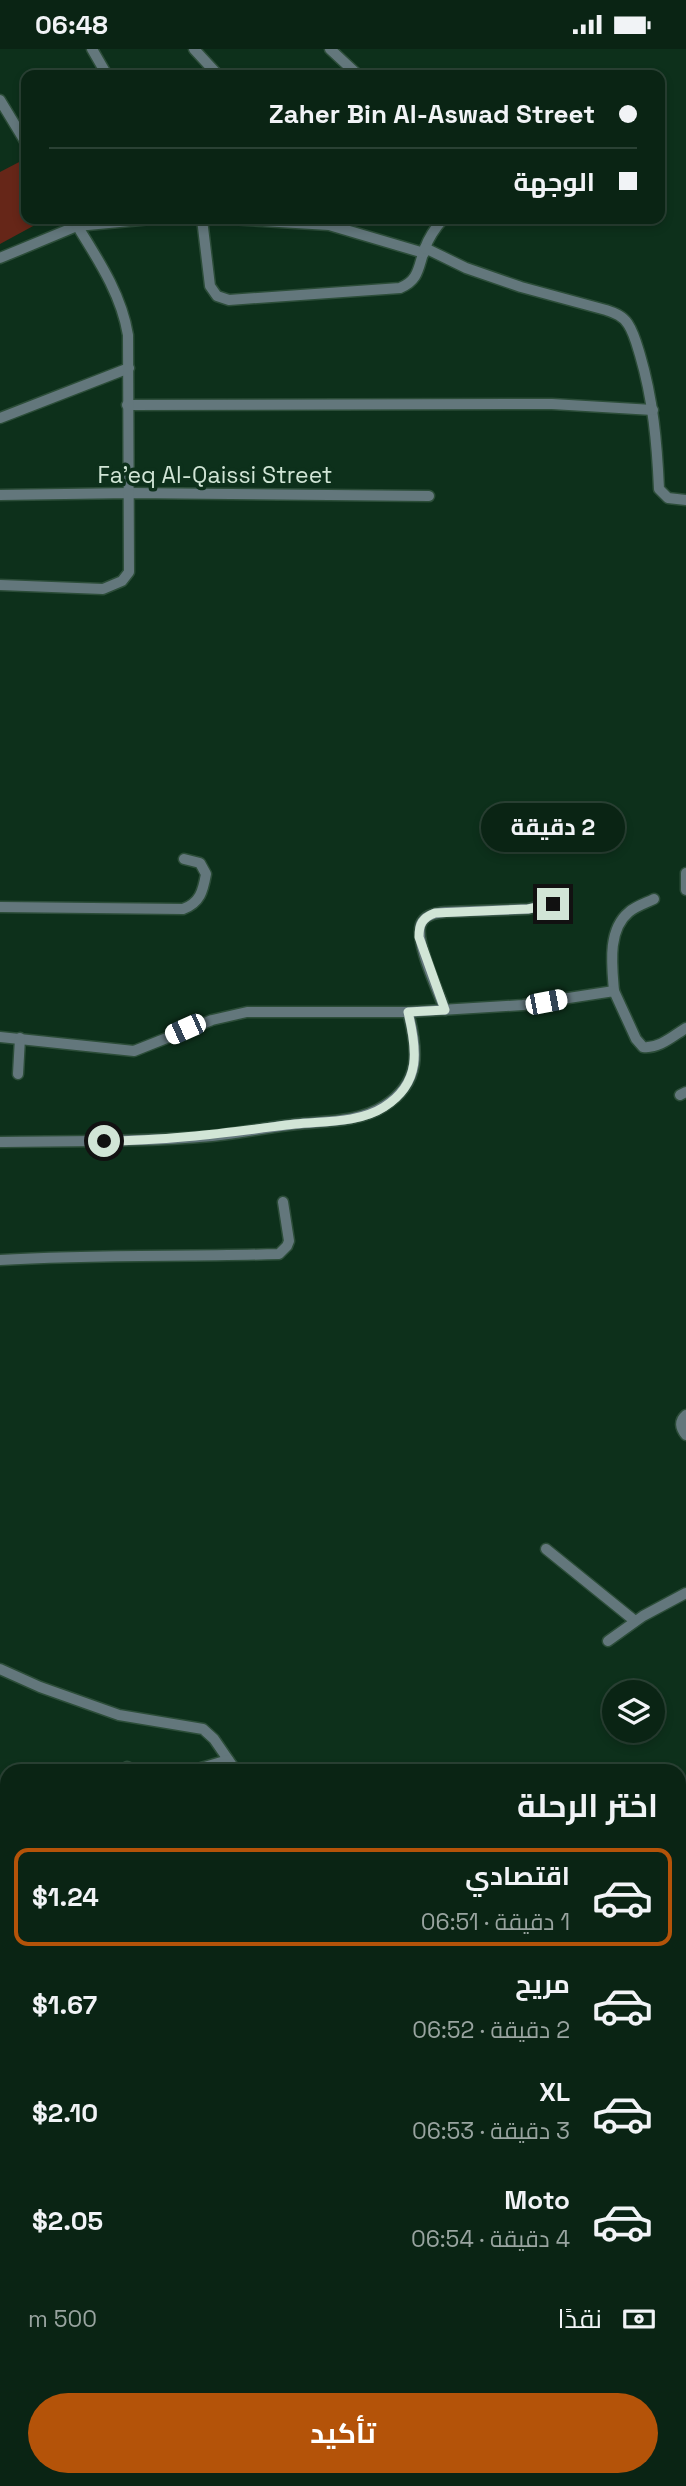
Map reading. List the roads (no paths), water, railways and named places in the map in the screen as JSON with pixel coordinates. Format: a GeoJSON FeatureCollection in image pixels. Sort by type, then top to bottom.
{"type":"FeatureCollection","features":[{"type":"Feature","properties":{"kind":"street"},"geometry":{"type":"LineString","coordinates":[[92,49],[104,70]]}},
{"type":"Feature","properties":{"kind":"street"},"geometry":{"type":"LineString","coordinates":[[194,49],[213,70]]}},
{"type":"Feature","properties":{"kind":"street"},"geometry":{"type":"LineString","coordinates":[[330,49],[353,70]]}},
{"type":"Feature","properties":{"kind":"street"},"geometry":{"type":"LineString","coordinates":[[0,100],[21,135]]}},
{"type":"Feature","properties":{"kind":"street"},"geometry":{"type":"LineString","coordinates":[[0,258],[73,224]]}},
{"type":"Feature","properties":{"kind":"street"},"geometry":{"type":"LineString","coordinates":[[0,585],[103,589],[122,581],[129,572],[128,335],[124,313],[76,224]]}},
{"type":"Feature","properties":{"kind":"street"},"geometry":{"type":"LineString","coordinates":[[203,224],[210,286],[217,296],[229,300],[400,288],[414,280],[421,268],[424,250],[439,224]]}},
{"type":"Feature","properties":{"kind":"street"},"geometry":{"type":"LineString","coordinates":[[335,224],[424,250],[503,281],[618,313],[632,332],[646,373],[657,433],[659,489],[668,498],[686,500]]}},
{"type":"Feature","properties":{"kind":"street"},"geometry":{"type":"LineString","coordinates":[[0,418],[129,368]]}},
{"type":"Feature","properties":{"kind":"street"},"geometry":{"type":"LineString","coordinates":[[127,405],[552,404],[653,410]]}},
{"type":"Feature","properties":{"kind":"street","name":"Fa'eq Al-Qaissi Street"},"geometry":{"type":"LineString","coordinates":[[0,495],[130,493],[429,496]]}},
{"type":"Feature","properties":{"kind":"street"},"geometry":{"type":"LineString","coordinates":[[0,907],[183,909],[199,898],[205,874],[200,863],[184,859]]}},
{"type":"Feature","properties":{"kind":"street"},"geometry":{"type":"LineString","coordinates":[[686,873],[686,890]]}},
{"type":"Feature","properties":{"kind":"street"},"geometry":{"type":"LineString","coordinates":[[654,899],[627,913],[617,929],[611,963],[614,991],[636,1039],[643,1047],[660,1044],[686,1028]]}},
{"type":"Feature","properties":{"kind":"street"},"geometry":{"type":"LineString","coordinates":[[445,1010],[419,937],[421,923],[425,919],[435,913],[528,909],[566,900]]}},
{"type":"Feature","properties":{"kind":"street"},"geometry":{"type":"LineString","coordinates":[[0,1037],[134,1051],[212,1020],[247,1012],[445,1010],[523,1005],[614,991]]}},
{"type":"Feature","properties":{"kind":"street"},"geometry":{"type":"LineString","coordinates":[[0,1142],[129,1141],[213,1136],[357,1117],[383,1107],[405,1085],[416,1061],[408,1012]]}},
{"type":"Feature","properties":{"kind":"street"},"geometry":{"type":"LineString","coordinates":[[18,1074],[20,1038]]}},
{"type":"Feature","properties":{"kind":"street"},"geometry":{"type":"LineString","coordinates":[[0,1260],[279,1254],[288,1246],[289,1241],[284,1202]]}},
{"type":"Feature","properties":{"kind":"street"},"geometry":{"type":"LineString","coordinates":[[686,1415],[681,1426],[686,1434]]}},
{"type":"Feature","properties":{"kind":"street"},"geometry":{"type":"LineString","coordinates":[[546,1549],[635,1621]]}},
{"type":"Feature","properties":{"kind":"street"},"geometry":{"type":"LineString","coordinates":[[608,1641],[635,1621],[686,1593]]}},
{"type":"Feature","properties":{"kind":"street"},"geometry":{"type":"LineString","coordinates":[[0,1669],[40,1688],[119,1715],[202,1728],[214,1739],[231,1764]]}},
{"type":"Feature","properties":{"kind":"street"},"geometry":{"type":"LineString","coordinates":[[215,1764],[228,1760]]}}]}
